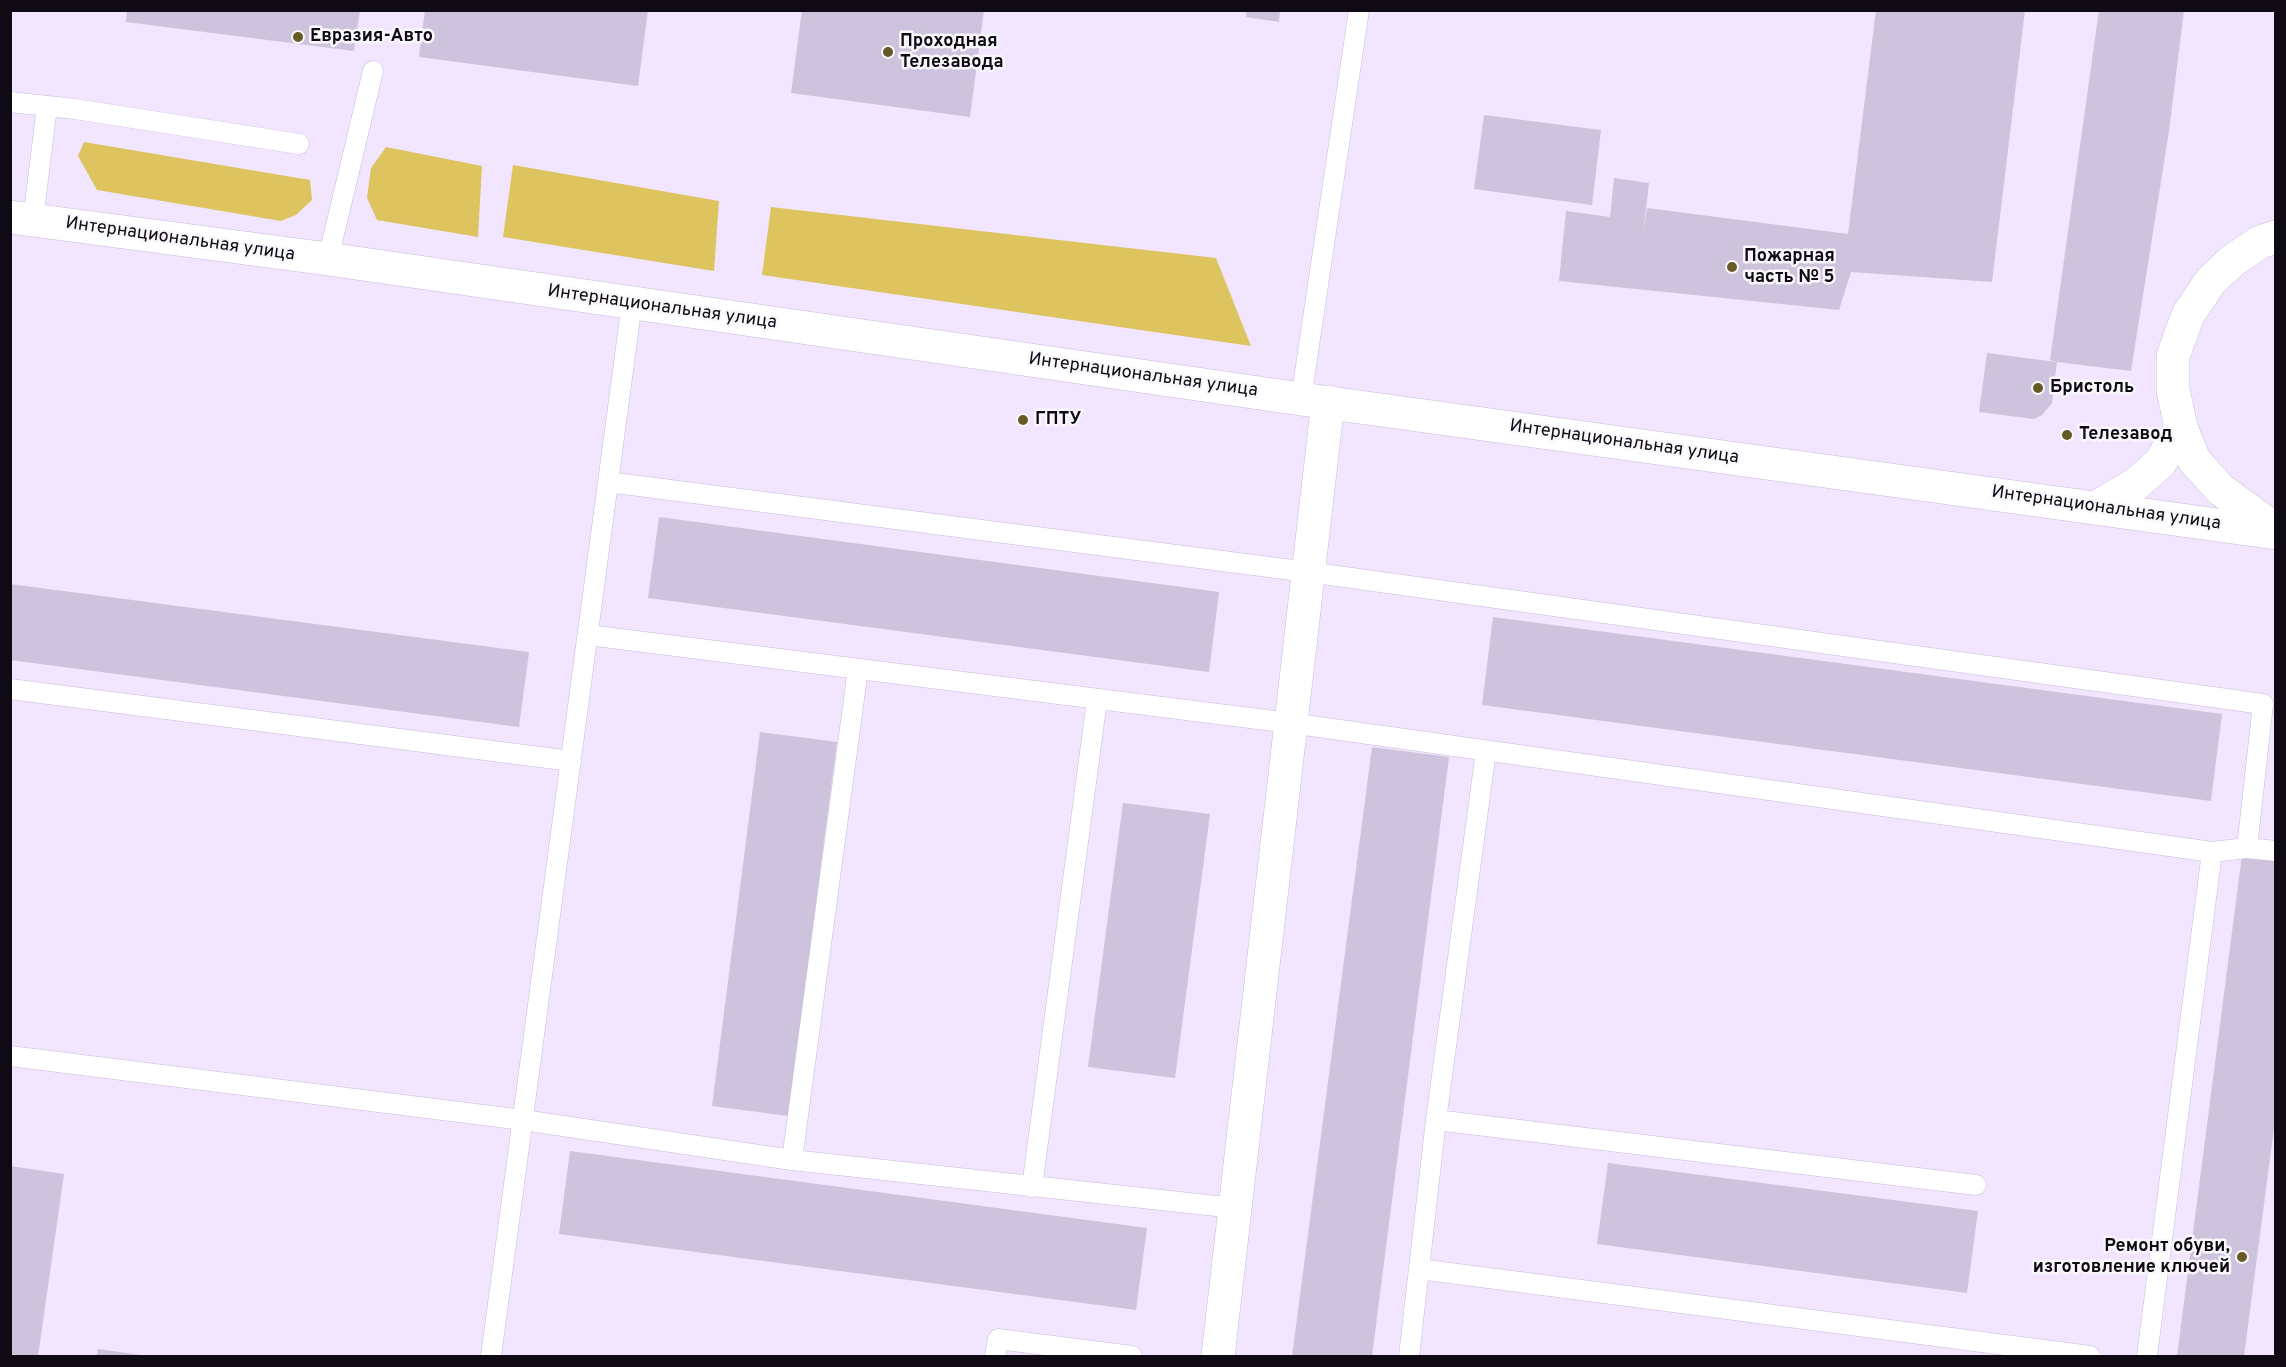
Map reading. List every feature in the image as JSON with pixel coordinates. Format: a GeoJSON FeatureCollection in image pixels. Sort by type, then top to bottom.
{"type":"FeatureCollection","features":[{"type":"Feature","properties":{"kind":"street","name":"Интернациональная улица"},"geometry":{"type":"LineString","coordinates":[[22,219],[328,259],[1314,400],[2276,532]]}},
{"type":"Feature","properties":{"kind":"street"},"geometry":{"type":"LineString","coordinates":[[2276,237],[2260,242],[2232,261],[2210,282],[2188,315],[2173,356],[2173,390],[2181,427],[2194,460],[2214,482],[2276,532]]}},
{"type":"Feature","properties":{"kind":"street"},"geometry":{"type":"LineString","coordinates":[[1218,1356],[1308,572],[1314,400]]}},
{"type":"Feature","properties":{"kind":"street"},"geometry":{"type":"LineString","coordinates":[[2096,508],[2136,484],[2160,463],[2181,427]]}},
{"type":"Feature","properties":{"kind":"lane"},"geometry":{"type":"LineString","coordinates":[[1314,400],[1359,10]]}},
{"type":"Feature","properties":{"kind":"lane"},"geometry":{"type":"LineString","coordinates":[[328,259],[373,71]]}},
{"type":"Feature","properties":{"kind":"lane"},"geometry":{"type":"LineString","coordinates":[[10,102],[299,144]]}},
{"type":"Feature","properties":{"kind":"lane"},"geometry":{"type":"LineString","coordinates":[[22,219],[47,106]]}},
{"type":"Feature","properties":{"kind":"lane"},"geometry":{"type":"LineString","coordinates":[[491,1356],[632,303]]}},
{"type":"Feature","properties":{"kind":"lane"},"geometry":{"type":"LineString","coordinates":[[608,482],[1308,572],[2263,704],[2247,848]]}},
{"type":"Feature","properties":{"kind":"lane"},"geometry":{"type":"LineString","coordinates":[[588,635],[1290,723],[2212,852],[2247,848],[2276,851]]}},
{"type":"Feature","properties":{"kind":"lane"},"geometry":{"type":"LineString","coordinates":[[792,1160],[858,669]]}},
{"type":"Feature","properties":{"kind":"lane"},"geometry":{"type":"LineString","coordinates":[[10,689],[571,761]]}},
{"type":"Feature","properties":{"kind":"lane"},"geometry":{"type":"LineString","coordinates":[[1032,1187],[1097,700]]}},
{"type":"Feature","properties":{"kind":"lane"},"geometry":{"type":"LineString","coordinates":[[1408,1356],[1436,1120],[1486,751]]}},
{"type":"Feature","properties":{"kind":"lane"},"geometry":{"type":"LineString","coordinates":[[2147,1356],[2212,852]]}},
{"type":"Feature","properties":{"kind":"lane"},"geometry":{"type":"LineString","coordinates":[[10,1056],[523,1120],[792,1160],[1235,1208]]}},
{"type":"Feature","properties":{"kind":"lane"},"geometry":{"type":"LineString","coordinates":[[1436,1120],[1976,1185]]}},
{"type":"Feature","properties":{"kind":"lane"},"geometry":{"type":"LineString","coordinates":[[1419,1269],[2090,1356]]}},
{"type":"Feature","properties":{"kind":"lane"},"geometry":{"type":"LineString","coordinates":[[995,1356],[998,1339],[1132,1356]]}},
{"type":"Feature","properties":{"kind":"shaded area"},"geometry":{"type":"Polygon","coordinates":[[[84,142],[310,180],[312,200],[296,215],[281,221],[97,190],[78,156],[84,142]]]}},
{"type":"Feature","properties":{"kind":"shaded area"},"geometry":{"type":"Polygon","coordinates":[[[386,147],[482,166],[478,237],[377,220],[367,198],[371,168],[386,147]]]}},
{"type":"Feature","properties":{"kind":"shaded area"},"geometry":{"type":"Polygon","coordinates":[[[513,165],[719,201],[714,271],[503,237],[513,165]]]}},
{"type":"Feature","properties":{"kind":"shaded area"},"geometry":{"type":"Polygon","coordinates":[[[771,207],[1216,258],[1251,346],[762,275],[771,207]]]}},
{"type":"Feature","properties":{"kind":"building","name":"Евразия-Авто"},"geometry":{"type":"Polygon","coordinates":[[[127,10],[360,10],[354,51],[126,22],[127,10]]]}},
{"type":"Feature","properties":{"kind":"building"},"geometry":{"type":"Polygon","coordinates":[[[425,10],[648,10],[638,86],[419,57],[425,10]]]}},
{"type":"Feature","properties":{"kind":"building","name":"Проходная Телезавода"},"geometry":{"type":"Polygon","coordinates":[[[802,10],[984,10],[970,117],[791,93],[802,10]]]}},
{"type":"Feature","properties":{"kind":"building"},"geometry":{"type":"Polygon","coordinates":[[[1247,10],[1280,10],[1279,22],[1246,17],[1247,10]]]}},
{"type":"Feature","properties":{"kind":"building"},"geometry":{"type":"Polygon","coordinates":[[[1876,10],[2025,10],[1992,282],[1851,272],[1839,310],[1559,281],[1566,211],[1610,217],[1614,178],[1649,183],[1643,235],[1647,208],[1848,234],[1876,10]]]}},
{"type":"Feature","properties":{"kind":"building"},"geometry":{"type":"Polygon","coordinates":[[[2099,10],[2184,10],[2169,131],[2131,371],[2050,360],[2099,10]]]}},
{"type":"Feature","properties":{"kind":"building"},"geometry":{"type":"Polygon","coordinates":[[[1484,115],[1601,130],[1592,205],[1474,189],[1484,115]]]}},
{"type":"Feature","properties":{"kind":"building"},"geometry":{"type":"Polygon","coordinates":[[[1987,353],[2057,362],[2052,403],[2042,415],[2034,419],[1979,412],[1987,353]]]}},
{"type":"Feature","properties":{"kind":"building"},"geometry":{"type":"Polygon","coordinates":[[[659,517],[1219,592],[1209,672],[648,598],[659,517]]]}},
{"type":"Feature","properties":{"kind":"building"},"geometry":{"type":"Polygon","coordinates":[[[10,584],[529,652],[519,727],[10,660],[10,584]]]}},
{"type":"Feature","properties":{"kind":"building"},"geometry":{"type":"Polygon","coordinates":[[[1493,617],[2222,714],[2211,801],[1482,705],[1493,617]]]}},
{"type":"Feature","properties":{"kind":"building"},"geometry":{"type":"Polygon","coordinates":[[[760,732],[837,742],[788,1116],[712,1106],[760,732]]]}},
{"type":"Feature","properties":{"kind":"building"},"geometry":{"type":"Polygon","coordinates":[[[1372,747],[1449,757],[1372,1356],[1292,1356],[1372,747]]]}},
{"type":"Feature","properties":{"kind":"building"},"geometry":{"type":"Polygon","coordinates":[[[1123,803],[1210,814],[1175,1078],[1088,1067],[1123,803]]]}},
{"type":"Feature","properties":{"kind":"building"},"geometry":{"type":"Polygon","coordinates":[[[2242,855],[2276,859],[2276,1113],[2244,1356],[2177,1356],[2242,855]]]}},
{"type":"Feature","properties":{"kind":"building"},"geometry":{"type":"Polygon","coordinates":[[[570,1151],[1147,1228],[1136,1310],[559,1234],[570,1151]]]}},
{"type":"Feature","properties":{"kind":"building"},"geometry":{"type":"Polygon","coordinates":[[[1608,1163],[1978,1211],[1967,1293],[1597,1244],[1608,1163]]]}},
{"type":"Feature","properties":{"kind":"building"},"geometry":{"type":"Polygon","coordinates":[[[10,1166],[64,1174],[38,1356],[10,1356],[10,1166]]]}},
{"type":"Feature","properties":{"kind":"building"},"geometry":{"type":"Polygon","coordinates":[[[98,1349],[141,1355],[141,1356],[97,1356],[98,1349]]]}},
{"type":"Feature","properties":{"kind":"place","name":"Евразия-Авто"},"geometry":{"type":"Point","coordinates":[298,37]}},
{"type":"Feature","properties":{"kind":"place","name":"Проходная Телезавода"},"geometry":{"type":"Point","coordinates":[888,52]}},
{"type":"Feature","properties":{"kind":"place","name":"Пожарная часть № 5"},"geometry":{"type":"Point","coordinates":[1732,267]}},
{"type":"Feature","properties":{"kind":"place","name":"Бристоль"},"geometry":{"type":"Point","coordinates":[2038,388]}},
{"type":"Feature","properties":{"kind":"place","name":"ГПТУ"},"geometry":{"type":"Point","coordinates":[1023,420]}},
{"type":"Feature","properties":{"kind":"place","name":"Телезавод"},"geometry":{"type":"Point","coordinates":[2067,435]}},
{"type":"Feature","properties":{"kind":"place","name":"Ремонт обуви, изготовление ключей"},"geometry":{"type":"Point","coordinates":[2242,1257]}}]}
